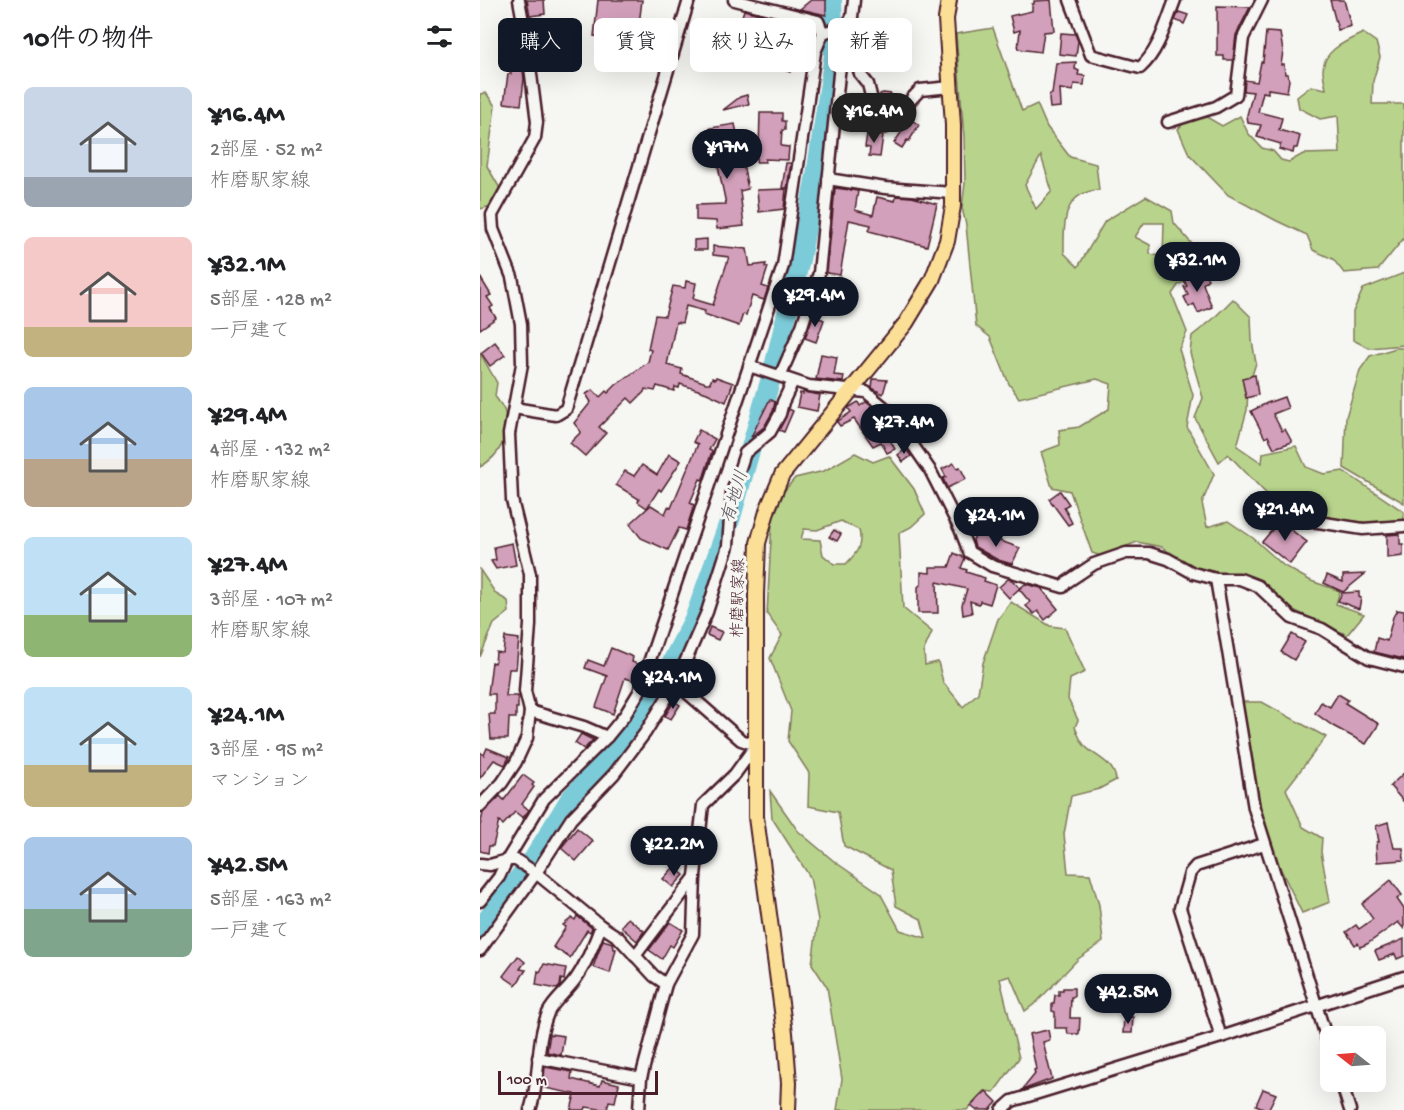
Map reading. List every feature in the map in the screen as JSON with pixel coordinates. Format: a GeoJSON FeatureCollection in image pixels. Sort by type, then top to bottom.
{"type":"FeatureCollection","features":[{"type":"Feature","properties":{"kind":"main road","name":"柞磨駅家線"},"geometry":{"type":"LineString","coordinates":[[788,1110],[789,1083],[785,1033],[756,817],[758,543],[768,508],[782,475],[906,323],[932,280],[947,241],[953,206],[953,125],[946,19],[949,0]]}},
{"type":"Feature","properties":{"kind":"street"},"geometry":{"type":"LineString","coordinates":[[480,806],[502,783],[516,762],[527,738],[530,711],[525,691],[530,625],[530,574],[512,500],[509,434],[522,364],[521,324],[512,277],[493,229],[492,215],[535,138],[537,122],[519,0]]}},
{"type":"Feature","properties":{"kind":"street"},"geometry":{"type":"LineString","coordinates":[[514,408],[556,415],[566,409],[689,0]]}},
{"type":"Feature","properties":{"kind":"street"},"geometry":{"type":"LineString","coordinates":[[480,901],[511,860],[544,799],[607,737],[625,715],[639,692],[752,367],[783,266],[815,52],[823,33],[818,21],[734,0]]}},
{"type":"Feature","properties":{"kind":"street"},"geometry":{"type":"LineString","coordinates":[[851,18],[854,0]]}},
{"type":"Feature","properties":{"kind":"street"},"geometry":{"type":"LineString","coordinates":[[1070,0],[1091,55],[1140,68],[1157,45],[1175,0]]}},
{"type":"Feature","properties":{"kind":"street"},"geometry":{"type":"LineString","coordinates":[[1168,122],[1216,107],[1236,94],[1243,38],[1262,0]]}},
{"type":"Feature","properties":{"kind":"street"},"geometry":{"type":"LineString","coordinates":[[823,33],[828,31]]}},
{"type":"Feature","properties":{"kind":"street"},"geometry":{"type":"LineString","coordinates":[[780,376],[802,326],[819,273],[839,72]]}},
{"type":"Feature","properties":{"kind":"street"},"geometry":{"type":"LineString","coordinates":[[859,72],[868,84],[872,96],[868,109],[872,121],[885,127],[920,90],[951,87]]}},
{"type":"Feature","properties":{"kind":"street"},"geometry":{"type":"LineString","coordinates":[[828,179],[885,188],[953,193]]}},
{"type":"Feature","properties":{"kind":"street"},"geometry":{"type":"LineString","coordinates":[[752,367],[809,386],[866,392],[890,412],[930,471],[960,529],[969,552],[992,566],[1063,587],[1094,564],[1126,553],[1149,553],[1168,559],[1193,573],[1216,579],[1240,579],[1258,586],[1292,618],[1322,629],[1369,658],[1404,667]]}},
{"type":"Feature","properties":{"kind":"street"},"geometry":{"type":"LineString","coordinates":[[480,950],[536,873],[571,819],[614,774],[645,733],[676,683],[707,612],[728,546],[732,492],[745,453],[770,432],[793,381]]}},
{"type":"Feature","properties":{"kind":"street"},"geometry":{"type":"LineString","coordinates":[[1286,517],[1363,530],[1404,526]]}},
{"type":"Feature","properties":{"kind":"street"},"geometry":{"type":"LineString","coordinates":[[1216,579],[1254,808],[1323,1026]]}},
{"type":"Feature","properties":{"kind":"street"},"geometry":{"type":"LineString","coordinates":[[639,1110],[641,1078],[666,984],[693,934],[695,876],[703,805],[735,774],[756,745],[741,740],[676,683],[647,669]]}},
{"type":"Feature","properties":{"kind":"street"},"geometry":{"type":"LineString","coordinates":[[530,711],[584,727],[607,737]]}},
{"type":"Feature","properties":{"kind":"street"},"geometry":{"type":"LineString","coordinates":[[1221,1037],[1180,908],[1190,873],[1196,866],[1264,844]]}},
{"type":"Feature","properties":{"kind":"street"},"geometry":{"type":"LineString","coordinates":[[480,864],[490,866],[511,860],[536,873],[618,937],[654,976],[666,984]]}},
{"type":"Feature","properties":{"kind":"street"},"geometry":{"type":"LineString","coordinates":[[635,956],[695,876]]}},
{"type":"Feature","properties":{"kind":"street"},"geometry":{"type":"LineString","coordinates":[[530,1110],[535,1096],[538,1058],[549,1010],[577,978],[591,952],[601,926]]}},
{"type":"Feature","properties":{"kind":"street"},"geometry":{"type":"LineString","coordinates":[[1002,1110],[1012,1101],[1221,1037],[1404,977]]}},
{"type":"Feature","properties":{"kind":"street"},"geometry":{"type":"LineString","coordinates":[[538,1058],[641,1078]]}},
{"type":"Feature","properties":{"kind":"street"},"geometry":{"type":"LineString","coordinates":[[1344,1092],[1350,1110]]}},
{"type":"Feature","properties":{"kind":"green space"},"geometry":{"type":"Polygon","coordinates":[[[993,28],[1022,111],[1037,104],[1047,127],[1070,157],[1096,164],[1099,190],[1087,192],[1078,197],[1072,203],[1065,221],[1064,253],[1078,267],[1105,221],[1146,196],[1172,211],[1174,223],[1203,257],[1204,274],[1179,284],[1172,294],[1187,332],[1179,349],[1193,395],[1187,427],[1214,474],[1202,503],[1207,527],[1228,521],[1253,538],[1284,566],[1311,581],[1340,591],[1336,604],[1364,614],[1347,635],[1287,607],[1265,584],[1186,565],[1162,547],[1137,542],[1101,556],[1092,553],[1070,491],[1052,487],[1041,452],[1060,445],[1059,430],[1079,427],[1109,409],[1111,384],[1097,379],[1019,398],[1009,384],[990,337],[976,326],[966,225],[962,208],[965,183],[964,137],[956,34],[993,28]],[[1041,156],[1025,185],[1036,209],[1052,191],[1041,156]],[[1144,223],[1135,237],[1150,245],[1150,254],[1163,257],[1164,223],[1144,223]]]}},
{"type":"Feature","properties":{"kind":"green space"},"geometry":{"type":"Polygon","coordinates":[[[1363,33],[1376,42],[1380,57],[1373,81],[1372,104],[1404,104],[1404,238],[1378,270],[1344,273],[1333,259],[1313,250],[1307,235],[1228,195],[1189,154],[1178,129],[1186,121],[1205,116],[1222,126],[1240,116],[1248,133],[1262,148],[1273,151],[1281,160],[1289,162],[1303,154],[1340,153],[1338,116],[1320,119],[1299,108],[1297,97],[1311,86],[1326,89],[1323,70],[1327,57],[1337,47],[1363,33]]]}},
{"type":"Feature","properties":{"kind":"green space"},"geometry":{"type":"Polygon","coordinates":[[[486,93],[495,106],[487,166],[501,190],[491,206],[480,209],[480,94],[486,93]]]}},
{"type":"Feature","properties":{"kind":"green space"},"geometry":{"type":"Polygon","coordinates":[[[1404,273],[1404,345],[1369,348],[1353,340],[1353,312],[1363,289],[1404,273]]]}},
{"type":"Feature","properties":{"kind":"green space"},"geometry":{"type":"Polygon","coordinates":[[[1233,299],[1251,317],[1256,363],[1248,388],[1247,410],[1237,446],[1262,463],[1263,453],[1296,446],[1306,467],[1324,474],[1343,471],[1404,512],[1404,521],[1369,523],[1284,512],[1228,454],[1219,462],[1195,418],[1203,398],[1190,353],[1192,336],[1233,299]]]}},
{"type":"Feature","properties":{"kind":"green space"},"geometry":{"type":"Polygon","coordinates":[[[1396,348],[1404,348],[1404,503],[1344,468],[1346,417],[1360,370],[1370,356],[1396,348]]]}},
{"type":"Feature","properties":{"kind":"green space"},"geometry":{"type":"Polygon","coordinates":[[[480,353],[497,383],[495,396],[504,411],[506,430],[498,451],[480,467],[480,353]]]}},
{"type":"Feature","properties":{"kind":"green space"},"geometry":{"type":"Polygon","coordinates":[[[855,453],[873,462],[889,456],[914,489],[925,514],[911,527],[899,533],[903,608],[932,632],[924,650],[925,665],[938,662],[943,682],[963,707],[978,693],[983,663],[998,619],[1011,602],[1050,626],[1065,628],[1085,672],[1070,679],[1068,699],[1078,720],[1075,727],[1084,745],[1112,768],[1116,780],[1099,789],[1071,796],[1064,834],[1068,873],[1090,874],[1099,905],[1103,942],[1078,959],[1037,1002],[1025,1011],[1010,976],[1000,979],[1019,1058],[994,1092],[984,1091],[967,1110],[837,1110],[842,1079],[827,987],[812,964],[818,920],[810,877],[772,818],[770,791],[798,831],[835,862],[880,893],[900,930],[926,938],[921,919],[896,906],[891,870],[844,846],[838,812],[808,806],[809,773],[788,741],[791,711],[770,658],[782,635],[767,614],[772,521],[785,490],[795,478],[824,471],[855,453]],[[841,521],[817,530],[804,529],[801,539],[820,540],[823,555],[834,564],[846,564],[858,549],[859,530],[841,521]]]}},
{"type":"Feature","properties":{"kind":"green space"},"geometry":{"type":"Polygon","coordinates":[[[480,570],[496,594],[508,601],[509,612],[494,624],[480,657],[480,570]]]}},
{"type":"Feature","properties":{"kind":"green space"},"geometry":{"type":"Polygon","coordinates":[[[1241,702],[1262,702],[1326,737],[1286,789],[1303,827],[1322,838],[1321,852],[1330,902],[1302,913],[1269,845],[1254,786],[1241,702]]]}},
{"type":"Feature","properties":{"kind":"building"},"geometry":{"type":"Polygon","coordinates":[[[527,0],[544,0],[545,14],[530,16],[527,0]]]}},
{"type":"Feature","properties":{"kind":"building"},"geometry":{"type":"Polygon","coordinates":[[[598,0],[642,0],[640,18],[596,18],[598,0]]]}},
{"type":"Feature","properties":{"kind":"building"},"geometry":{"type":"Polygon","coordinates":[[[811,0],[826,0],[826,15],[800,9],[811,0]]]}},
{"type":"Feature","properties":{"kind":"building"},"geometry":{"type":"Polygon","coordinates":[[[1051,0],[1054,31],[1044,32],[1041,52],[1018,49],[1020,30],[1014,32],[1010,16],[1032,11],[1034,1],[1051,0]]]}},
{"type":"Feature","properties":{"kind":"building"},"geometry":{"type":"Polygon","coordinates":[[[1330,0],[1344,0],[1351,26],[1338,30],[1330,0]]]}},
{"type":"Feature","properties":{"kind":"building"},"geometry":{"type":"Polygon","coordinates":[[[1217,6],[1250,7],[1236,35],[1233,60],[1224,60],[1224,56],[1217,56],[1217,6]]]}},
{"type":"Feature","properties":{"kind":"building"},"geometry":{"type":"Polygon","coordinates":[[[744,10],[775,18],[741,18],[744,10]]]}},
{"type":"Feature","properties":{"kind":"building"},"geometry":{"type":"Polygon","coordinates":[[[1179,12],[1188,15],[1184,24],[1175,20],[1179,12]]]}},
{"type":"Feature","properties":{"kind":"building"},"geometry":{"type":"Polygon","coordinates":[[[1266,32],[1280,33],[1283,51],[1281,65],[1284,64],[1285,74],[1288,74],[1289,80],[1287,92],[1268,89],[1268,93],[1263,92],[1258,112],[1282,118],[1279,130],[1300,136],[1293,153],[1279,149],[1281,144],[1257,137],[1261,125],[1248,123],[1247,115],[1253,92],[1244,91],[1245,80],[1257,82],[1261,62],[1263,62],[1266,32]]]}},
{"type":"Feature","properties":{"kind":"building"},"geometry":{"type":"Polygon","coordinates":[[[1061,33],[1075,34],[1078,41],[1076,56],[1059,54],[1061,33]]]}},
{"type":"Feature","properties":{"kind":"building"},"geometry":{"type":"Polygon","coordinates":[[[1076,62],[1075,69],[1079,71],[1078,75],[1085,76],[1084,85],[1074,84],[1073,91],[1060,89],[1061,107],[1050,108],[1049,99],[1052,94],[1056,63],[1076,62]]]}},
{"type":"Feature","properties":{"kind":"building"},"geometry":{"type":"Polygon","coordinates":[[[511,72],[523,72],[521,105],[504,103],[508,74],[511,72]]]}},
{"type":"Feature","properties":{"kind":"building"},"geometry":{"type":"Polygon","coordinates":[[[880,94],[891,94],[887,114],[877,111],[880,94]]]}},
{"type":"Feature","properties":{"kind":"building"},"geometry":{"type":"Polygon","coordinates":[[[747,95],[749,104],[723,110],[740,97],[747,95]]]}},
{"type":"Feature","properties":{"kind":"building"},"geometry":{"type":"Polygon","coordinates":[[[760,113],[782,113],[785,130],[782,130],[781,146],[789,147],[788,160],[765,159],[765,162],[756,162],[757,149],[759,149],[760,113]]]}},
{"type":"Feature","properties":{"kind":"building"},"geometry":{"type":"Polygon","coordinates":[[[910,119],[919,125],[902,148],[894,143],[910,119]]]}},
{"type":"Feature","properties":{"kind":"building"},"geometry":{"type":"Polygon","coordinates":[[[735,124],[748,189],[740,191],[744,226],[717,229],[716,221],[696,220],[696,205],[726,204],[710,128],[735,124]]]}},
{"type":"Feature","properties":{"kind":"building"},"geometry":{"type":"Polygon","coordinates":[[[867,134],[883,135],[880,157],[869,156],[870,148],[865,147],[867,134]]]}},
{"type":"Feature","properties":{"kind":"building"},"geometry":{"type":"Polygon","coordinates":[[[786,163],[791,163],[787,188],[782,188],[786,163]]]}},
{"type":"Feature","properties":{"kind":"building"},"geometry":{"type":"Polygon","coordinates":[[[835,188],[858,191],[855,210],[873,215],[877,197],[895,201],[896,196],[912,197],[937,204],[927,246],[869,231],[871,225],[849,220],[840,275],[827,273],[835,188]]]}},
{"type":"Feature","properties":{"kind":"building"},"geometry":{"type":"Polygon","coordinates":[[[786,189],[784,209],[759,212],[757,190],[786,189]]]}},
{"type":"Feature","properties":{"kind":"building"},"geometry":{"type":"Polygon","coordinates":[[[707,239],[707,250],[694,250],[694,240],[707,239]]]}},
{"type":"Feature","properties":{"kind":"building"},"geometry":{"type":"Polygon","coordinates":[[[713,246],[747,249],[750,266],[766,264],[765,267],[768,267],[762,286],[768,288],[764,300],[752,296],[746,315],[743,314],[739,326],[704,314],[705,311],[686,306],[682,323],[676,322],[667,365],[682,369],[681,374],[706,383],[710,383],[712,378],[716,377],[733,383],[726,402],[680,384],[679,388],[675,387],[674,391],[657,386],[655,391],[645,389],[633,403],[628,398],[599,427],[606,433],[585,456],[570,443],[581,432],[574,423],[591,402],[586,394],[593,390],[600,397],[606,391],[608,393],[648,362],[651,350],[648,349],[655,315],[665,316],[673,286],[685,288],[686,281],[696,283],[693,299],[713,305],[729,257],[713,255],[713,246]]]}},
{"type":"Feature","properties":{"kind":"building"},"geometry":{"type":"Polygon","coordinates":[[[1204,272],[1208,279],[1203,284],[1212,307],[1198,313],[1194,304],[1189,307],[1184,297],[1188,295],[1184,287],[1187,286],[1184,280],[1204,272]]]}},
{"type":"Feature","properties":{"kind":"building"},"geometry":{"type":"Polygon","coordinates":[[[480,277],[491,295],[487,297],[493,306],[490,308],[496,318],[480,329],[480,277]]]}},
{"type":"Feature","properties":{"kind":"building"},"geometry":{"type":"Polygon","coordinates":[[[835,280],[845,285],[838,298],[845,304],[839,311],[825,300],[835,280]]]}},
{"type":"Feature","properties":{"kind":"building"},"geometry":{"type":"Polygon","coordinates":[[[815,311],[819,313],[817,317],[824,320],[816,342],[805,338],[815,311]]]}},
{"type":"Feature","properties":{"kind":"building"},"geometry":{"type":"Polygon","coordinates":[[[495,342],[505,355],[490,366],[481,353],[495,342]]]}},
{"type":"Feature","properties":{"kind":"building"},"geometry":{"type":"Polygon","coordinates":[[[821,354],[837,357],[834,375],[844,376],[843,382],[816,379],[821,354]]]}},
{"type":"Feature","properties":{"kind":"building"},"geometry":{"type":"Polygon","coordinates":[[[1255,375],[1258,395],[1246,398],[1242,378],[1255,375]]]}},
{"type":"Feature","properties":{"kind":"building"},"geometry":{"type":"Polygon","coordinates":[[[873,379],[887,380],[883,394],[872,388],[873,379]]]}},
{"type":"Feature","properties":{"kind":"building"},"geometry":{"type":"Polygon","coordinates":[[[803,392],[820,395],[817,411],[797,407],[800,393],[803,394],[803,392]]]}},
{"type":"Feature","properties":{"kind":"building"},"geometry":{"type":"Polygon","coordinates":[[[1284,397],[1288,408],[1273,414],[1282,431],[1285,429],[1292,442],[1274,448],[1268,436],[1265,438],[1251,411],[1284,397]]]}},
{"type":"Feature","properties":{"kind":"building"},"geometry":{"type":"Polygon","coordinates":[[[770,399],[775,402],[773,411],[764,427],[751,437],[770,399]]]}},
{"type":"Feature","properties":{"kind":"building"},"geometry":{"type":"Polygon","coordinates":[[[858,402],[860,406],[866,402],[874,408],[884,423],[882,425],[895,449],[887,453],[881,442],[873,446],[854,419],[840,426],[837,422],[851,412],[848,408],[858,402]]]}},
{"type":"Feature","properties":{"kind":"building"},"geometry":{"type":"Polygon","coordinates":[[[789,409],[793,411],[784,432],[779,430],[789,409]]]}},
{"type":"Feature","properties":{"kind":"building"},"geometry":{"type":"Polygon","coordinates":[[[699,430],[715,439],[709,450],[712,451],[704,476],[702,480],[700,479],[690,503],[694,505],[686,530],[679,528],[668,550],[641,538],[630,524],[651,505],[665,514],[668,507],[671,508],[698,444],[693,442],[699,430]]]}},
{"type":"Feature","properties":{"kind":"building"},"geometry":{"type":"Polygon","coordinates":[[[906,449],[911,456],[903,462],[898,455],[906,449]]]}},
{"type":"Feature","properties":{"kind":"building"},"geometry":{"type":"Polygon","coordinates":[[[669,454],[681,461],[647,508],[638,502],[639,499],[616,485],[625,471],[634,476],[642,465],[657,475],[669,454]]]}},
{"type":"Feature","properties":{"kind":"building"},"geometry":{"type":"Polygon","coordinates":[[[954,463],[957,468],[960,467],[966,479],[947,488],[943,478],[946,477],[942,469],[954,463]]]}},
{"type":"Feature","properties":{"kind":"building"},"geometry":{"type":"Polygon","coordinates":[[[1060,491],[1069,504],[1064,507],[1072,523],[1068,525],[1049,499],[1060,491]]]}},
{"type":"Feature","properties":{"kind":"building"},"geometry":{"type":"Polygon","coordinates":[[[1278,523],[1282,523],[1307,542],[1290,564],[1262,542],[1278,523]]]}},
{"type":"Feature","properties":{"kind":"building"},"geometry":{"type":"Polygon","coordinates":[[[978,529],[985,532],[984,535],[1020,548],[1012,564],[998,560],[975,547],[973,540],[978,529]]]}},
{"type":"Feature","properties":{"kind":"building"},"geometry":{"type":"Polygon","coordinates":[[[834,530],[841,534],[837,541],[829,537],[834,530]]]}},
{"type":"Feature","properties":{"kind":"building"},"geometry":{"type":"Polygon","coordinates":[[[1400,534],[1403,556],[1387,558],[1387,535],[1400,534]]]}},
{"type":"Feature","properties":{"kind":"building"},"geometry":{"type":"Polygon","coordinates":[[[512,543],[516,565],[496,569],[491,561],[496,560],[494,547],[512,543]]]}},
{"type":"Feature","properties":{"kind":"building"},"geometry":{"type":"Polygon","coordinates":[[[954,553],[965,558],[961,568],[967,570],[966,572],[985,578],[984,581],[996,585],[990,604],[970,601],[972,613],[963,615],[962,605],[967,589],[937,582],[938,613],[918,613],[918,587],[921,584],[921,572],[930,573],[930,567],[949,567],[954,553]]]}},
{"type":"Feature","properties":{"kind":"building"},"geometry":{"type":"Polygon","coordinates":[[[1365,574],[1343,592],[1324,583],[1327,575],[1343,582],[1343,575],[1365,574]]]}},
{"type":"Feature","properties":{"kind":"building"},"geometry":{"type":"Polygon","coordinates":[[[1008,579],[1020,588],[1009,598],[999,587],[1008,579]]]}},
{"type":"Feature","properties":{"kind":"building"},"geometry":{"type":"Polygon","coordinates":[[[1025,584],[1041,588],[1058,609],[1045,620],[1038,611],[1034,614],[1026,606],[1030,602],[1019,589],[1025,584]]]}},
{"type":"Feature","properties":{"kind":"building"},"geometry":{"type":"Polygon","coordinates":[[[1359,592],[1361,598],[1359,609],[1338,601],[1342,593],[1359,592]]]}},
{"type":"Feature","properties":{"kind":"building"},"geometry":{"type":"Polygon","coordinates":[[[1397,610],[1404,611],[1404,659],[1374,652],[1377,638],[1387,641],[1397,610]]]}},
{"type":"Feature","properties":{"kind":"building"},"geometry":{"type":"Polygon","coordinates":[[[710,627],[722,632],[718,640],[707,635],[710,627]]]}},
{"type":"Feature","properties":{"kind":"building"},"geometry":{"type":"Polygon","coordinates":[[[1292,634],[1305,642],[1294,660],[1281,652],[1292,634]]]}},
{"type":"Feature","properties":{"kind":"building"},"geometry":{"type":"Polygon","coordinates":[[[505,637],[519,639],[516,669],[509,669],[506,696],[518,696],[518,708],[516,708],[516,718],[509,718],[508,739],[491,739],[489,714],[495,714],[495,694],[488,694],[492,662],[495,663],[496,652],[503,653],[505,637]]]}},
{"type":"Feature","properties":{"kind":"building"},"geometry":{"type":"Polygon","coordinates":[[[611,648],[633,657],[632,662],[640,665],[635,681],[625,678],[613,714],[596,707],[607,676],[585,668],[588,660],[604,666],[611,648]]]}},
{"type":"Feature","properties":{"kind":"building"},"geometry":{"type":"Polygon","coordinates":[[[1338,694],[1348,700],[1345,703],[1379,724],[1366,744],[1315,713],[1321,702],[1330,707],[1338,694]]]}},
{"type":"Feature","properties":{"kind":"building"},"geometry":{"type":"Polygon","coordinates":[[[674,701],[680,705],[671,719],[665,716],[674,701]]]}},
{"type":"Feature","properties":{"kind":"building"},"geometry":{"type":"Polygon","coordinates":[[[581,734],[593,740],[584,749],[575,743],[581,734]]]}},
{"type":"Feature","properties":{"kind":"building"},"geometry":{"type":"Polygon","coordinates":[[[487,748],[509,757],[505,765],[494,760],[480,778],[480,752],[484,755],[487,748]]]}},
{"type":"Feature","properties":{"kind":"building"},"geometry":{"type":"Polygon","coordinates":[[[1404,773],[1404,802],[1390,786],[1404,773]]]}},
{"type":"Feature","properties":{"kind":"building"},"geometry":{"type":"Polygon","coordinates":[[[523,775],[534,783],[532,785],[534,787],[522,804],[529,810],[523,818],[515,812],[503,825],[499,821],[493,846],[489,846],[488,853],[480,851],[480,826],[483,813],[500,796],[504,800],[523,775]]]}},
{"type":"Feature","properties":{"kind":"building"},"geometry":{"type":"Polygon","coordinates":[[[1388,822],[1394,848],[1403,848],[1404,860],[1377,862],[1376,846],[1379,842],[1376,826],[1388,822]]]}},
{"type":"Feature","properties":{"kind":"building"},"geometry":{"type":"Polygon","coordinates":[[[577,828],[593,841],[576,861],[561,848],[577,828]]]}},
{"type":"Feature","properties":{"kind":"building"},"geometry":{"type":"Polygon","coordinates":[[[674,867],[684,875],[673,887],[663,879],[674,867]]]}},
{"type":"Feature","properties":{"kind":"building"},"geometry":{"type":"Polygon","coordinates":[[[1391,880],[1402,895],[1397,899],[1404,909],[1404,929],[1398,922],[1367,944],[1360,947],[1358,943],[1355,945],[1346,932],[1356,925],[1359,929],[1373,919],[1362,904],[1391,880]]]}},
{"type":"Feature","properties":{"kind":"building"},"geometry":{"type":"Polygon","coordinates":[[[577,916],[592,928],[590,932],[587,930],[570,958],[553,947],[566,927],[563,925],[572,918],[575,920],[577,916]]]}},
{"type":"Feature","properties":{"kind":"building"},"geometry":{"type":"Polygon","coordinates":[[[628,918],[644,931],[637,941],[622,928],[628,918]]]}},
{"type":"Feature","properties":{"kind":"building"},"geometry":{"type":"Polygon","coordinates":[[[670,922],[683,930],[673,947],[670,945],[662,959],[649,950],[670,922]]]}},
{"type":"Feature","properties":{"kind":"building"},"geometry":{"type":"Polygon","coordinates":[[[1404,939],[1404,956],[1397,959],[1395,954],[1379,960],[1375,951],[1404,939]]]}},
{"type":"Feature","properties":{"kind":"building"},"geometry":{"type":"Polygon","coordinates":[[[603,940],[613,943],[616,949],[610,973],[593,967],[603,940]]]}},
{"type":"Feature","properties":{"kind":"building"},"geometry":{"type":"Polygon","coordinates":[[[518,956],[525,962],[520,969],[526,970],[516,985],[503,976],[518,956]]]}},
{"type":"Feature","properties":{"kind":"building"},"geometry":{"type":"Polygon","coordinates":[[[544,964],[566,968],[564,980],[561,979],[557,989],[536,985],[538,971],[540,972],[544,964]]]}},
{"type":"Feature","properties":{"kind":"building"},"geometry":{"type":"Polygon","coordinates":[[[1074,988],[1070,1018],[1080,1018],[1079,1034],[1068,1034],[1067,1028],[1055,1028],[1055,1012],[1052,1011],[1052,1003],[1054,1003],[1055,995],[1059,995],[1059,990],[1074,988]]]}},
{"type":"Feature","properties":{"kind":"building"},"geometry":{"type":"Polygon","coordinates":[[[1124,1017],[1133,1017],[1132,1033],[1123,1033],[1124,1017]]]}},
{"type":"Feature","properties":{"kind":"building"},"geometry":{"type":"Polygon","coordinates":[[[1048,1030],[1050,1040],[1043,1042],[1052,1079],[1022,1090],[1035,1074],[1036,1069],[1029,1034],[1048,1030]]]}},
{"type":"Feature","properties":{"kind":"building"},"geometry":{"type":"Polygon","coordinates":[[[550,1034],[564,1036],[561,1055],[547,1052],[550,1034]]]}},
{"type":"Feature","properties":{"kind":"building"},"geometry":{"type":"Polygon","coordinates":[[[545,1067],[572,1072],[571,1079],[600,1086],[602,1080],[619,1084],[615,1102],[609,1101],[607,1110],[586,1107],[585,1110],[571,1110],[575,1094],[545,1088],[547,1078],[544,1078],[545,1067]]]}},
{"type":"Feature","properties":{"kind":"building"},"geometry":{"type":"Polygon","coordinates":[[[1263,1089],[1276,1094],[1268,1110],[1256,1105],[1263,1089]]]}},
{"type":"Feature","properties":{"kind":"building"},"geometry":{"type":"Polygon","coordinates":[[[986,1091],[997,1102],[990,1110],[976,1110],[971,1106],[986,1091]]]}},
{"type":"Feature","properties":{"kind":"waterway","name":"有地川"},"geometry":{"type":"LineString","coordinates":[[480,929],[534,858],[570,799],[636,727],[695,617],[731,517],[773,371],[800,260],[816,175],[834,56],[832,0]]}}]}
